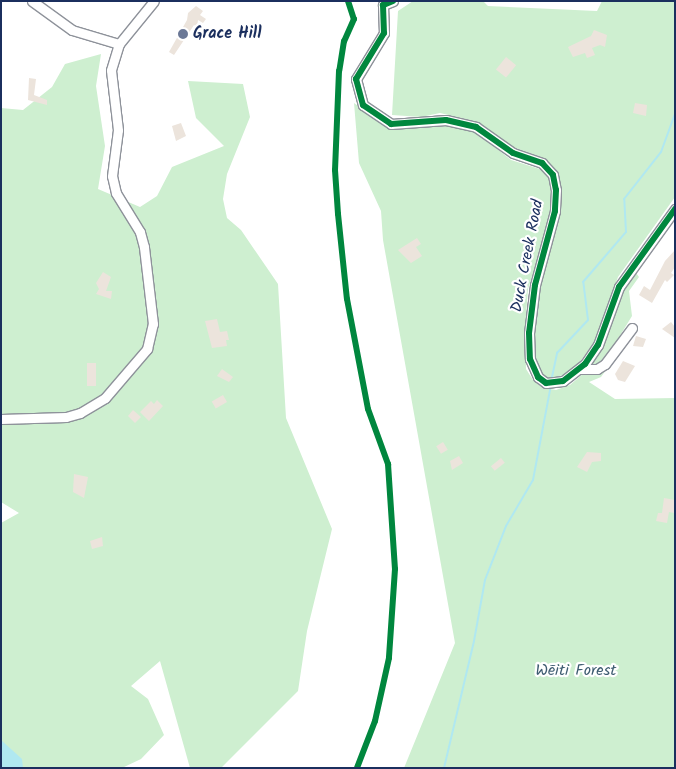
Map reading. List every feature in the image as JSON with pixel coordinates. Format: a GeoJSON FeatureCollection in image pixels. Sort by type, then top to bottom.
{"type":"FeatureCollection","features":[{"type":"Feature","properties":{"kind":"street"},"geometry":{"type":"LineString","coordinates":[[32,1],[72,30],[119,44]]}},
{"type":"Feature","properties":{"kind":"street"},"geometry":{"type":"LineString","coordinates":[[1,418],[66,418],[80,413],[104,398],[147,349],[153,324],[144,247],[140,232],[116,193],[112,176],[118,130],[111,70],[119,44],[154,1]]}},
{"type":"Feature","properties":{"kind":"street","name":"Duck Creek Road"},"geometry":{"type":"LineString","coordinates":[[394,1],[383,5],[384,33],[356,80],[363,105],[391,124],[446,120],[476,127],[513,153],[549,168],[556,190],[555,211],[535,285],[529,333],[532,370],[546,383],[563,381],[580,369],[598,345],[627,274],[675,209]]}},
{"type":"Feature","properties":{"kind":"street"},"geometry":{"type":"LineString","coordinates":[[580,369],[596,369],[604,364],[632,328]]}},
{"type":"Feature","properties":{"kind":"green space"},"geometry":{"type":"Polygon","coordinates":[[[413,1],[483,1],[488,6],[597,11],[602,1],[675,1],[675,197],[618,277],[595,341],[579,363],[565,374],[552,379],[542,375],[535,366],[533,352],[540,284],[562,197],[554,168],[544,158],[507,145],[474,121],[440,113],[421,117],[392,115],[398,11],[413,1]]]}},
{"type":"Feature","properties":{"kind":"green space"},"geometry":{"type":"Polygon","coordinates":[[[101,54],[96,86],[105,146],[98,189],[140,207],[157,196],[172,167],[224,146],[196,118],[188,81],[243,84],[250,117],[227,174],[223,199],[227,218],[241,230],[278,284],[286,418],[332,529],[307,631],[298,691],[221,768],[190,768],[160,661],[131,686],[148,699],[164,735],[141,759],[122,768],[15,768],[1,759],[1,523],[19,513],[1,502],[1,108],[23,110],[52,87],[65,64],[101,54]]]}},
{"type":"Feature","properties":{"kind":"green space","name":"Wēiti Forest"},"geometry":{"type":"Polygon","coordinates":[[[354,103],[388,128],[455,125],[476,132],[511,160],[546,171],[551,182],[551,205],[545,238],[528,289],[525,328],[526,369],[533,380],[543,388],[556,390],[570,385],[584,373],[611,363],[601,377],[589,382],[615,399],[675,398],[675,768],[404,768],[455,643],[383,240],[381,211],[359,163],[354,103]]]}},
{"type":"Feature","properties":{"kind":"green space"},"geometry":{"type":"Polygon","coordinates":[[[634,270],[639,277],[629,291],[632,316],[605,360],[590,368],[609,331],[624,284],[634,270]]]}},
{"type":"Feature","properties":{"kind":"water"},"geometry":{"type":"Polygon","coordinates":[[[1,740],[22,759],[23,768],[1,768],[1,740]]]}},
{"type":"Feature","properties":{"kind":"building","name":"Grace Hill"},"geometry":{"type":"Polygon","coordinates":[[[196,6],[203,11],[200,15],[206,19],[203,23],[198,20],[197,27],[194,25],[174,55],[169,52],[187,20],[188,13],[196,6]]]}},
{"type":"Feature","properties":{"kind":"building"},"geometry":{"type":"Polygon","coordinates":[[[594,30],[607,35],[605,47],[600,45],[592,48],[595,55],[587,58],[585,53],[573,57],[568,47],[591,36],[594,30]]]}},
{"type":"Feature","properties":{"kind":"building"},"geometry":{"type":"Polygon","coordinates":[[[506,57],[516,65],[506,78],[496,69],[506,57]]]}},
{"type":"Feature","properties":{"kind":"building"},"geometry":{"type":"Polygon","coordinates":[[[29,78],[36,79],[34,95],[47,100],[47,105],[28,100],[29,78]]]}},
{"type":"Feature","properties":{"kind":"building"},"geometry":{"type":"Polygon","coordinates":[[[635,103],[647,105],[646,116],[633,113],[635,103]]]}},
{"type":"Feature","properties":{"kind":"building"},"geometry":{"type":"Polygon","coordinates":[[[181,123],[186,136],[176,141],[172,126],[181,123]]]}},
{"type":"Feature","properties":{"kind":"building"},"geometry":{"type":"Polygon","coordinates":[[[417,238],[421,244],[416,247],[422,256],[411,263],[398,250],[417,238]]]}},
{"type":"Feature","properties":{"kind":"building"},"geometry":{"type":"Polygon","coordinates":[[[675,250],[675,267],[671,273],[674,275],[667,282],[665,280],[652,303],[639,295],[644,286],[650,290],[665,261],[675,250]]]}},
{"type":"Feature","properties":{"kind":"building"},"geometry":{"type":"Polygon","coordinates":[[[103,272],[111,277],[106,291],[112,291],[111,299],[96,294],[99,289],[96,283],[103,272]]]}},
{"type":"Feature","properties":{"kind":"building"},"geometry":{"type":"Polygon","coordinates":[[[217,319],[220,332],[227,331],[229,340],[226,340],[227,346],[212,348],[205,321],[217,319]]]}},
{"type":"Feature","properties":{"kind":"building"},"geometry":{"type":"Polygon","coordinates":[[[671,322],[675,327],[675,338],[662,329],[671,322]]]}},
{"type":"Feature","properties":{"kind":"building"},"geometry":{"type":"Polygon","coordinates":[[[636,336],[646,339],[643,347],[633,346],[636,336]]]}},
{"type":"Feature","properties":{"kind":"building"},"geometry":{"type":"Polygon","coordinates":[[[623,361],[635,366],[625,382],[618,380],[615,374],[623,361]]]}},
{"type":"Feature","properties":{"kind":"building"},"geometry":{"type":"Polygon","coordinates":[[[87,363],[96,363],[96,386],[87,386],[87,363]]]}},
{"type":"Feature","properties":{"kind":"building"},"geometry":{"type":"Polygon","coordinates":[[[222,369],[233,377],[229,382],[217,376],[222,369]]]}},
{"type":"Feature","properties":{"kind":"building"},"geometry":{"type":"Polygon","coordinates":[[[223,395],[227,402],[216,408],[212,402],[223,395]]]}},
{"type":"Feature","properties":{"kind":"building"},"geometry":{"type":"Polygon","coordinates":[[[157,400],[163,406],[149,421],[140,412],[151,401],[154,404],[157,400]]]}},
{"type":"Feature","properties":{"kind":"building"},"geometry":{"type":"Polygon","coordinates":[[[133,410],[141,417],[135,423],[128,416],[133,410]]]}},
{"type":"Feature","properties":{"kind":"building"},"geometry":{"type":"Polygon","coordinates":[[[443,442],[448,450],[441,454],[436,446],[443,442]]]}},
{"type":"Feature","properties":{"kind":"building"},"geometry":{"type":"Polygon","coordinates":[[[587,452],[601,453],[601,461],[592,462],[587,472],[577,467],[587,452]]]}},
{"type":"Feature","properties":{"kind":"building"},"geometry":{"type":"Polygon","coordinates":[[[459,456],[463,463],[452,470],[450,461],[459,456]]]}},
{"type":"Feature","properties":{"kind":"building"},"geometry":{"type":"Polygon","coordinates":[[[501,458],[505,463],[495,471],[491,466],[501,458]]]}},
{"type":"Feature","properties":{"kind":"building"},"geometry":{"type":"Polygon","coordinates":[[[74,474],[88,477],[84,498],[73,492],[74,474]]]}},
{"type":"Feature","properties":{"kind":"building"},"geometry":{"type":"Polygon","coordinates":[[[664,498],[675,500],[674,513],[669,512],[667,523],[656,521],[658,513],[662,513],[664,498]]]}},
{"type":"Feature","properties":{"kind":"building"},"geometry":{"type":"Polygon","coordinates":[[[102,537],[103,546],[92,549],[90,541],[102,537]]]}},
{"type":"Feature","properties":{"kind":"waterway"},"geometry":{"type":"LineString","coordinates":[[552,377],[557,353],[588,320],[583,282],[626,232],[624,199],[661,152],[675,114]]}},
{"type":"Feature","properties":{"kind":"waterway"},"geometry":{"type":"LineString","coordinates":[[444,768],[474,641],[485,580],[506,526],[533,480],[550,390]]}},
{"type":"Feature","properties":{"kind":"cycle path"},"geometry":{"type":"LineString","coordinates":[[348,1],[354,19],[344,41],[339,71],[335,170],[338,214],[347,299],[368,409],[388,464],[395,569],[389,658],[375,721],[357,768]]}},
{"type":"Feature","properties":{"kind":"cycle path"},"geometry":{"type":"LineString","coordinates":[[393,1],[383,5],[384,33],[356,79],[363,105],[391,124],[446,120],[476,127],[513,153],[542,163],[553,175],[556,190],[555,211],[535,285],[529,333],[530,359],[538,377],[546,383],[563,381],[585,364],[598,345],[619,287],[675,209]]}},
{"type":"Feature","properties":{"kind":"place","name":"Grace Hill"},"geometry":{"type":"Point","coordinates":[183,34]}}]}
